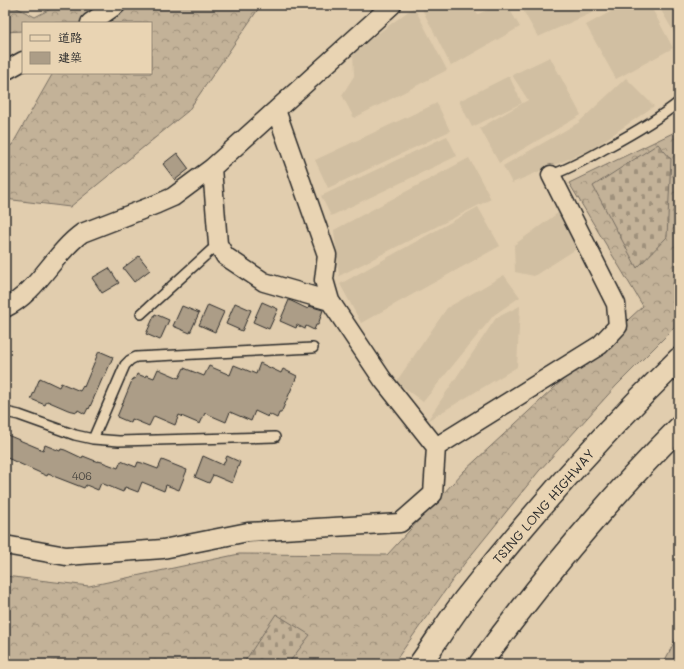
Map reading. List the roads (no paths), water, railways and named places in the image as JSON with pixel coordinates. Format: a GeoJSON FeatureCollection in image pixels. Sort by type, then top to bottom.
{"type":"FeatureCollection","features":[{"type":"Feature","properties":{"kind":"highway","name":"TSING LONG HIGHWAY"},"geometry":{"type":"LineString","coordinates":[[420,664],[465,600],[550,495],[640,397],[679,359]]}},
{"type":"Feature","properties":{"kind":"highway"},"geometry":{"type":"LineString","coordinates":[[480,664],[543,580],[594,519],[649,458],[679,428]]}},
{"type":"Feature","properties":{"kind":"street"},"geometry":{"type":"LineString","coordinates":[[91,22],[116,5]]}},
{"type":"Feature","properties":{"kind":"street"},"geometry":{"type":"LineString","coordinates":[[5,308],[13,304],[24,295],[72,241],[82,233],[166,201],[212,168],[392,5]]}},
{"type":"Feature","properties":{"kind":"street"},"geometry":{"type":"LineString","coordinates":[[5,71],[22,62]]}},
{"type":"Feature","properties":{"kind":"street"},"geometry":{"type":"LineString","coordinates":[[5,545],[66,556],[163,549],[248,532],[400,523],[433,494],[436,447],[382,380],[330,301],[324,280],[327,255],[276,110]]}},
{"type":"Feature","properties":{"kind":"street"},"geometry":{"type":"LineString","coordinates":[[212,168],[218,244],[225,256],[264,282],[330,301]]}},
{"type":"Feature","properties":{"kind":"street"},"geometry":{"type":"LineString","coordinates":[[436,447],[600,345],[618,326],[616,304],[551,175]]}},
{"type":"Feature","properties":{"kind":"lane"},"geometry":{"type":"LineString","coordinates":[[551,175],[568,169],[619,141],[661,116],[679,102]]}},
{"type":"Feature","properties":{"kind":"lane"},"geometry":{"type":"LineString","coordinates":[[141,314],[218,244]]}},
{"type":"Feature","properties":{"kind":"lane"},"geometry":{"type":"LineString","coordinates":[[93,439],[125,365],[136,357],[313,348]]}},
{"type":"Feature","properties":{"kind":"lane"},"geometry":{"type":"LineString","coordinates":[[5,414],[10,413],[19,415],[62,431],[93,439],[134,442],[275,437]]}}]}
